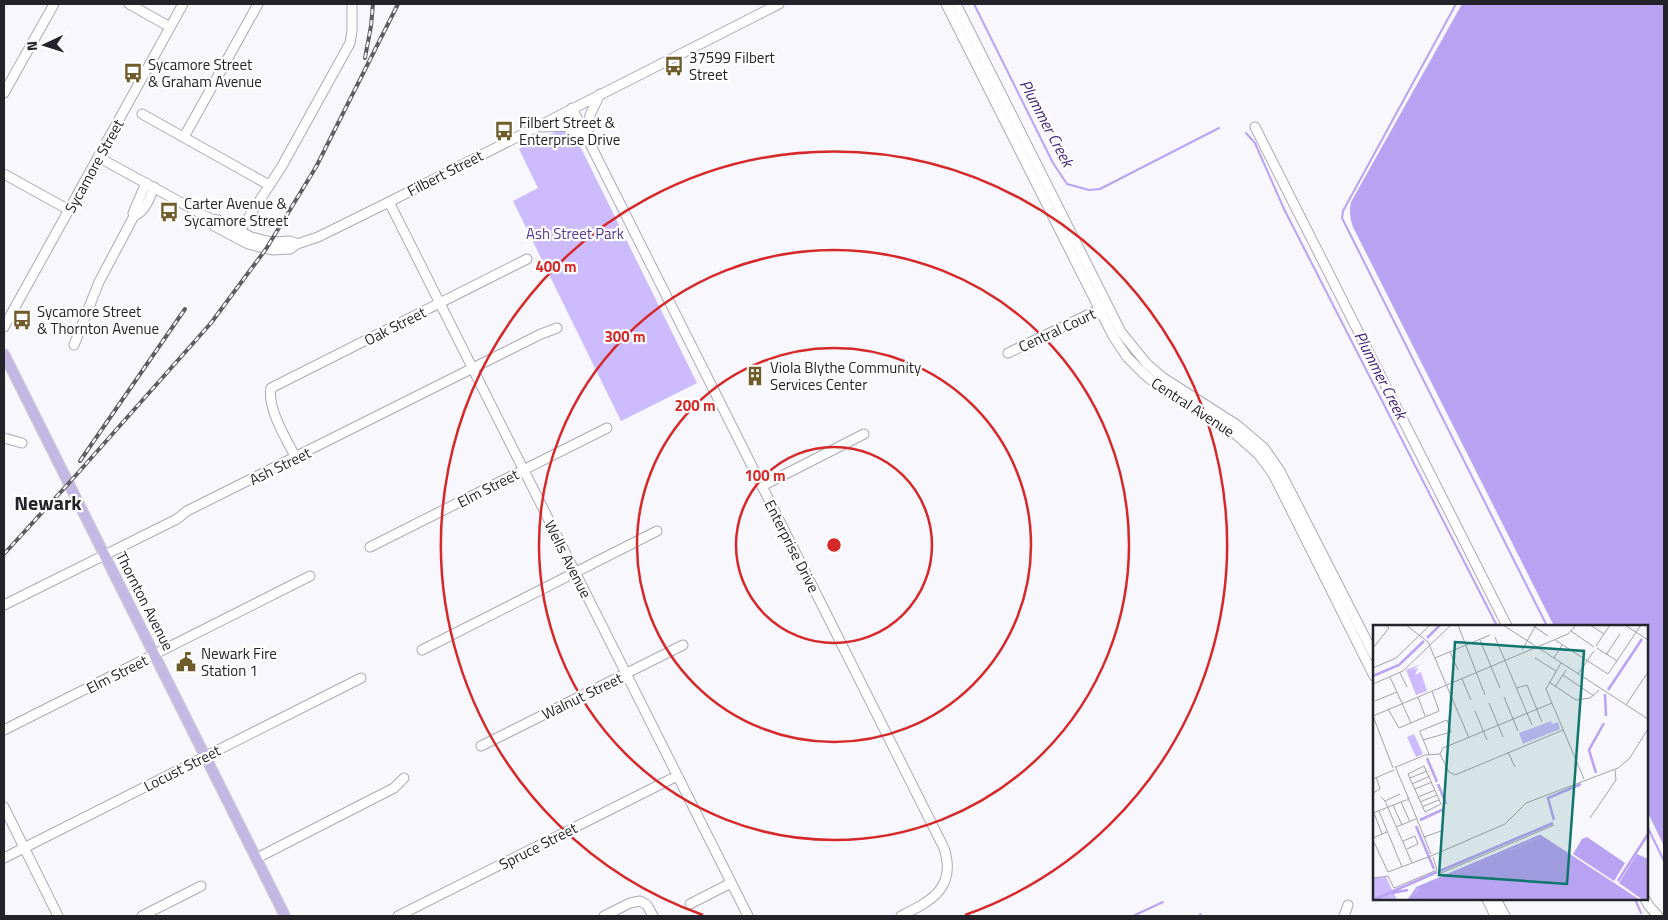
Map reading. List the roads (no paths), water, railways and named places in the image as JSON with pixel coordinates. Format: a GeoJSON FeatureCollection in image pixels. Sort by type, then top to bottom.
{"type":"FeatureCollection","features":[{"type":"Feature","properties":{"kind":"main road","name":"Thornton Avenue"},"geometry":{"type":"LineString","coordinates":[[4,354],[285,916]]}},
{"type":"Feature","properties":{"kind":"street"},"geometry":{"type":"LineString","coordinates":[[4,92],[54,4]]}},
{"type":"Feature","properties":{"kind":"street"},"geometry":{"type":"LineString","coordinates":[[130,4],[170,27]]}},
{"type":"Feature","properties":{"kind":"street","name":"Sycamore Street"},"geometry":{"type":"LineString","coordinates":[[4,327],[183,4]]}},
{"type":"Feature","properties":{"kind":"street"},"geometry":{"type":"LineString","coordinates":[[184,137],[258,4]]}},
{"type":"Feature","properties":{"kind":"street"},"geometry":{"type":"LineString","coordinates":[[239,232],[269,185],[350,43],[352,4]]}},
{"type":"Feature","properties":{"kind":"street","name":"Filbert Street"},"geometry":{"type":"LineString","coordinates":[[269,246],[290,241],[297,244],[318,238],[779,4]]}},
{"type":"Feature","properties":{"kind":"street","name":"Central Avenue"},"geometry":{"type":"LineString","coordinates":[[946,4],[1103,308],[1147,364],[1162,377],[1238,424],[1264,448],[1280,471],[1373,653]]}},
{"type":"Feature","properties":{"kind":"street","name":"Central Avenue"},"geometry":{"type":"LineString","coordinates":[[956,4],[1103,308],[1113,336],[1127,357],[1156,384],[1233,432],[1259,455],[1272,474],[1289,506],[1373,674]]}},
{"type":"Feature","properties":{"kind":"street"},"geometry":{"type":"LineString","coordinates":[[536,127],[565,126],[588,139],[588,121],[600,94]]}},
{"type":"Feature","properties":{"kind":"street","name":"Enterprise Drive"},"geometry":{"type":"LineString","coordinates":[[572,108],[944,848],[948,867],[937,895],[901,916]]}},
{"type":"Feature","properties":{"kind":"street"},"geometry":{"type":"LineString","coordinates":[[142,114],[269,185]]}},
{"type":"Feature","properties":{"kind":"street"},"geometry":{"type":"LineString","coordinates":[[1255,127],[1506,625]]}},
{"type":"Feature","properties":{"kind":"street"},"geometry":{"type":"LineString","coordinates":[[98,157],[211,218],[269,246]]}},
{"type":"Feature","properties":{"kind":"street"},"geometry":{"type":"LineString","coordinates":[[4,174],[69,210]]}},
{"type":"Feature","properties":{"kind":"street"},"geometry":{"type":"LineString","coordinates":[[74,345],[99,282],[134,216],[146,183]]}},
{"type":"Feature","properties":{"kind":"street"},"geometry":{"type":"LineString","coordinates":[[134,216],[138,215],[146,205],[154,188]]}},
{"type":"Feature","properties":{"kind":"street","name":"Wells Avenue"},"geometry":{"type":"LineString","coordinates":[[389,202],[748,916]]}},
{"type":"Feature","properties":{"kind":"street"},"geometry":{"type":"LineString","coordinates":[[211,218],[214,226],[235,238],[248,244],[269,246]]}},
{"type":"Feature","properties":{"kind":"street","name":"Oak Street"},"geometry":{"type":"LineString","coordinates":[[296,458],[270,398],[271,388],[527,259]]}},
{"type":"Feature","properties":{"kind":"street","name":"Central Court"},"geometry":{"type":"LineString","coordinates":[[1008,353],[1103,308]]}},
{"type":"Feature","properties":{"kind":"street","name":"Ash Street"},"geometry":{"type":"LineString","coordinates":[[4,605],[177,519],[187,511],[541,334],[557,328]]}},
{"type":"Feature","properties":{"kind":"street","name":"Elm Street"},"geometry":{"type":"LineString","coordinates":[[370,548],[607,428]]}},
{"type":"Feature","properties":{"kind":"street"},"geometry":{"type":"LineString","coordinates":[[762,486],[864,434]]}},
{"type":"Feature","properties":{"kind":"street"},"geometry":{"type":"LineString","coordinates":[[4,438],[22,443]]}},
{"type":"Feature","properties":{"kind":"street"},"geometry":{"type":"LineString","coordinates":[[422,650],[657,531]]}},
{"type":"Feature","properties":{"kind":"street","name":"Elm Street"},"geometry":{"type":"LineString","coordinates":[[4,730],[310,576]]}},
{"type":"Feature","properties":{"kind":"street","name":"Walnut Street"},"geometry":{"type":"LineString","coordinates":[[481,746],[683,645]]}},
{"type":"Feature","properties":{"kind":"street","name":"Locust Street"},"geometry":{"type":"LineString","coordinates":[[4,858],[361,678]]}},
{"type":"Feature","properties":{"kind":"street","name":"Spruce Street"},"geometry":{"type":"LineString","coordinates":[[398,916],[677,776]]}},
{"type":"Feature","properties":{"kind":"street"},"geometry":{"type":"LineString","coordinates":[[257,858],[394,788],[404,778]]}},
{"type":"Feature","properties":{"kind":"street"},"geometry":{"type":"LineString","coordinates":[[4,807],[58,916]]}},
{"type":"Feature","properties":{"kind":"street"},"geometry":{"type":"LineString","coordinates":[[690,904],[731,883]]}},
{"type":"Feature","properties":{"kind":"street"},"geometry":{"type":"LineString","coordinates":[[142,916],[201,886]]}},
{"type":"Feature","properties":{"kind":"street"},"geometry":{"type":"LineString","coordinates":[[1487,900],[1495,916]]}},
{"type":"Feature","properties":{"kind":"street"},"geometry":{"type":"LineString","coordinates":[[1497,900],[1505,916]]}},
{"type":"Feature","properties":{"kind":"street"},"geometry":{"type":"LineString","coordinates":[[1645,900],[1648,906],[1658,916]]}},
{"type":"Feature","properties":{"kind":"street"},"geometry":{"type":"LineString","coordinates":[[604,916],[630,903],[640,901],[647,905],[653,916]]}},
{"type":"Feature","properties":{"kind":"street"},"geometry":{"type":"LineString","coordinates":[[1344,916],[1348,905]]}},
{"type":"Feature","properties":{"kind":"waterway","name":"Plummer Creek"},"geometry":{"type":"LineString","coordinates":[[974,4],[1053,163],[1067,184],[1089,190],[1100,189],[1219,128]]}},
{"type":"Feature","properties":{"kind":"waterway"},"geometry":{"type":"LineString","coordinates":[[1456,4],[1343,211],[1342,218],[1546,625]]}},
{"type":"Feature","properties":{"kind":"waterway","name":"Plummer Creek"},"geometry":{"type":"LineString","coordinates":[[1246,133],[1255,143],[1284,209],[1496,625]]}},
{"type":"Feature","properties":{"kind":"waterway"},"geometry":{"type":"LineString","coordinates":[[1648,828],[1664,861]]}},
{"type":"Feature","properties":{"kind":"waterway","name":"Plummer Creek"},"geometry":{"type":"LineString","coordinates":[[1635,900],[1641,913]]}},
{"type":"Feature","properties":{"kind":"waterway"},"geometry":{"type":"LineString","coordinates":[[1133,916],[1163,902]]}},
{"type":"Feature","properties":{"kind":"railway"},"geometry":{"type":"LineString","coordinates":[[365,58],[373,4]]}},
{"type":"Feature","properties":{"kind":"railway"},"geometry":{"type":"LineString","coordinates":[[4,554],[211,323],[266,249],[316,167],[398,4]]}},
{"type":"Feature","properties":{"kind":"railway"},"geometry":{"type":"LineString","coordinates":[[80,461],[185,309]]}},
{"type":"Feature","properties":{"kind":"place","name":"37599 Filbert Street"},"geometry":{"type":"Point","coordinates":[674,66]}},
{"type":"Feature","properties":{"kind":"place","name":"Sycamore Street & Graham Avenue"},"geometry":{"type":"Point","coordinates":[133,73]}},
{"type":"Feature","properties":{"kind":"place","name":"Filbert Street & Enterprise Drive"},"geometry":{"type":"Point","coordinates":[504,131]}},
{"type":"Feature","properties":{"kind":"place","name":"Carter Avenue & Sycamore Street"},"geometry":{"type":"Point","coordinates":[169,212]}},
{"type":"Feature","properties":{"kind":"place","name":"Sycamore Street & Thornton Avenue"},"geometry":{"type":"Point","coordinates":[22,320]}},
{"type":"Feature","properties":{"kind":"place","name":"Viola Blythe Community Services Center"},"geometry":{"type":"Point","coordinates":[755,376]}},
{"type":"Feature","properties":{"kind":"place","name":"Newark Fire Station 1"},"geometry":{"type":"Point","coordinates":[186,662]}},
{"type":"Feature","properties":{"kind":"district","name":"Newark"},"geometry":{"type":"Point","coordinates":[48,502]}},
{"type":"Feature","properties":{"kind":"park label","name":"Ash Street Park"},"geometry":{"type":"Point","coordinates":[575,233]}}]}
